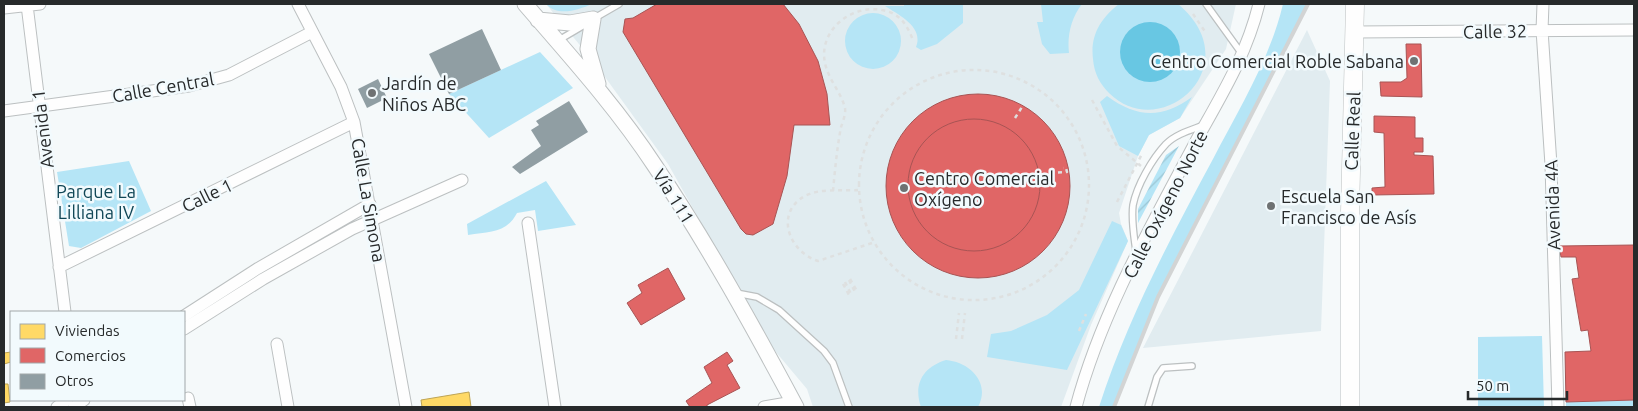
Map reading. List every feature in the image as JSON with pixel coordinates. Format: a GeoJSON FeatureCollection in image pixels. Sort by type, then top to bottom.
{"type":"FeatureCollection","features":[{"type":"Feature","properties":{"kind":"main road","name":"Vía 111"},"geometry":{"type":"LineString","coordinates":[[525,4],[602,95],[655,165],[733,293],[795,405]]}},
{"type":"Feature","properties":{"kind":"main road","name":"Calle Real"},"geometry":{"type":"LineString","coordinates":[[1350,407],[1350,212],[1355,4]]}},
{"type":"Feature","properties":{"kind":"main road"},"geometry":{"type":"LineString","coordinates":[[538,20],[570,23],[593,19],[589,32],[588,50],[591,65],[602,95]]}},
{"type":"Feature","properties":{"kind":"street"},"geometry":{"type":"LineString","coordinates":[[4,8],[40,4]]}},
{"type":"Feature","properties":{"kind":"street","name":"Calle La Simona"},"geometry":{"type":"LineString","coordinates":[[298,4],[341,87],[354,122],[406,407]]}},
{"type":"Feature","properties":{"kind":"street","name":"Calle Oxígeno Norte"},"geometry":{"type":"LineString","coordinates":[[1076,407],[1092,357],[1136,254],[1243,55],[1259,4]]}},
{"type":"Feature","properties":{"kind":"street","name":"Avenida 4A"},"geometry":{"type":"LineString","coordinates":[[1543,4],[1542,30],[1551,165],[1558,407]]}},
{"type":"Feature","properties":{"kind":"street","name":"Avenida 1"},"geometry":{"type":"LineString","coordinates":[[27,6],[65,311]]}},
{"type":"Feature","properties":{"kind":"street","name":"Calle 32"},"geometry":{"type":"LineString","coordinates":[[1355,32],[1634,30]]}},
{"type":"Feature","properties":{"kind":"street","name":"Calle Central"},"geometry":{"type":"LineString","coordinates":[[4,111],[189,86],[229,75],[312,32]]}},
{"type":"Feature","properties":{"kind":"street","name":"Calle 1"},"geometry":{"type":"LineString","coordinates":[[59,267],[354,122]]}},
{"type":"Feature","properties":{"kind":"street"},"geometry":{"type":"LineString","coordinates":[[185,328],[263,279],[352,229],[372,222],[462,180]]}},
{"type":"Feature","properties":{"kind":"street"},"geometry":{"type":"LineString","coordinates":[[185,315],[257,270],[370,204]]}},
{"type":"Feature","properties":{"kind":"street"},"geometry":{"type":"LineString","coordinates":[[528,223],[555,407]]}},
{"type":"Feature","properties":{"kind":"street"},"geometry":{"type":"LineString","coordinates":[[276,344],[288,407]]}},
{"type":"Feature","properties":{"kind":"street"},"geometry":{"type":"LineString","coordinates":[[764,407],[795,405]]}},
{"type":"Feature","properties":{"kind":"lane"},"geometry":{"type":"LineString","coordinates":[[557,41],[619,4]]}},
{"type":"Feature","properties":{"kind":"lane"},"geometry":{"type":"LineString","coordinates":[[1206,4],[1243,55]]}},
{"type":"Feature","properties":{"kind":"lane"},"geometry":{"type":"LineString","coordinates":[[1136,254],[1132,219],[1133,204],[1148,171],[1166,144],[1180,134],[1206,124]]}},
{"type":"Feature","properties":{"kind":"lane"},"geometry":{"type":"LineString","coordinates":[[733,293],[757,297],[779,310],[824,350],[836,370],[848,407]]}},
{"type":"Feature","properties":{"kind":"lane"},"geometry":{"type":"LineString","coordinates":[[1148,407],[1157,377],[1163,368],[1192,366]]}},
{"type":"Feature","properties":{"kind":"path"},"geometry":{"type":"LineString","coordinates":[[833,191],[839,139],[845,109],[824,61],[826,43],[834,27],[846,15],[863,10],[880,9],[888,11],[906,23],[913,40]]}},
{"type":"Feature","properties":{"kind":"path"},"geometry":{"type":"LineString","coordinates":[[1193,14],[1206,33]]}},
{"type":"Feature","properties":{"kind":"path"},"geometry":{"type":"LineString","coordinates":[[973,68],[1010,74],[1043,91],[1069,117],[1086,154],[1090,193],[1080,232],[1058,265],[1026,289],[988,300],[949,299],[912,283],[884,259],[866,226],[858,190],[863,153],[878,119],[904,92],[936,74],[973,68]]}},
{"type":"Feature","properties":{"kind":"path"},"geometry":{"type":"LineString","coordinates":[[1092,100],[1117,146],[1148,171]]}},
{"type":"Feature","properties":{"kind":"path"},"geometry":{"type":"LineString","coordinates":[[1015,118],[1022,107],[1019,107]]}},
{"type":"Feature","properties":{"kind":"path"},"geometry":{"type":"LineString","coordinates":[[1117,202],[1142,154]]}},
{"type":"Feature","properties":{"kind":"path"},"geometry":{"type":"LineString","coordinates":[[1050,173],[1067,172],[1066,168],[1062,168]]}},
{"type":"Feature","properties":{"kind":"path"},"geometry":{"type":"LineString","coordinates":[[858,190],[812,192],[803,197],[792,209],[788,227],[790,237],[800,252],[818,261],[826,260],[875,242]]}},
{"type":"Feature","properties":{"kind":"path"},"geometry":{"type":"LineString","coordinates":[[849,280],[856,291]]}},
{"type":"Feature","properties":{"kind":"path"},"geometry":{"type":"LineString","coordinates":[[844,283],[850,294]]}},
{"type":"Feature","properties":{"kind":"path"},"geometry":{"type":"LineString","coordinates":[[956,339],[960,313]]}},
{"type":"Feature","properties":{"kind":"path"},"geometry":{"type":"LineString","coordinates":[[962,339],[965,313]]}},
{"type":"Feature","properties":{"kind":"path"},"geometry":{"type":"LineString","coordinates":[[1079,331],[1086,314]]}},
{"type":"Feature","properties":{"kind":"shaded area","name":"Centro Comercial Oxígeno"},"geometry":{"type":"Polygon","coordinates":[[[546,4],[1236,4],[1226,49],[1180,118],[1149,135],[1138,156],[1119,213],[1128,241],[1091,325],[1061,407],[813,407],[807,389],[770,345],[668,164],[597,66],[546,4]]]}},
{"type":"Feature","properties":{"kind":"shaded area","name":"Escuela San Francisco de Asís"},"geometry":{"type":"Polygon","coordinates":[[[1307,30],[1330,81],[1321,331],[1143,348],[1307,30]]]}},
{"type":"Feature","properties":{"kind":"green space"},"geometry":{"type":"Polygon","coordinates":[[[546,4],[592,4],[574,10],[562,11],[551,8],[546,4]]]}},
{"type":"Feature","properties":{"kind":"green space"},"geometry":{"type":"Polygon","coordinates":[[[904,4],[963,4],[963,23],[937,44],[921,50],[916,47],[918,40],[909,22],[885,6],[904,6],[904,4]]]}},
{"type":"Feature","properties":{"kind":"green space"},"geometry":{"type":"Polygon","coordinates":[[[1041,4],[1082,4],[1075,15],[1071,27],[1069,53],[1050,54],[1042,44],[1037,22],[1043,22],[1041,4]]]}},
{"type":"Feature","properties":{"kind":"green space"},"geometry":{"type":"Polygon","coordinates":[[[1119,4],[1178,4],[1198,27],[1205,51],[1202,73],[1190,91],[1173,104],[1152,110],[1130,107],[1109,93],[1098,78],[1093,59],[1093,42],[1102,21],[1119,4]]]}},
{"type":"Feature","properties":{"kind":"green space"},"geometry":{"type":"Polygon","coordinates":[[[1283,4],[1307,4],[1158,297],[1114,407],[1099,407],[1110,375],[1150,280],[1253,83],[1270,44],[1283,4]]]}},
{"type":"Feature","properties":{"kind":"green space"},"geometry":{"type":"Polygon","coordinates":[[[868,13],[878,13],[893,21],[899,30],[901,41],[899,52],[893,61],[878,69],[868,69],[857,64],[850,57],[845,46],[845,36],[850,25],[857,18],[868,13]]]}},
{"type":"Feature","properties":{"kind":"green space"},"geometry":{"type":"Polygon","coordinates":[[[540,52],[573,88],[489,138],[449,94],[540,52]]]}},
{"type":"Feature","properties":{"kind":"green space"},"geometry":{"type":"Polygon","coordinates":[[[1107,96],[1129,109],[1150,113],[1170,109],[1192,97],[1180,118],[1149,135],[1138,156],[1119,146],[1100,102],[1107,96]]]}},
{"type":"Feature","properties":{"kind":"green space"},"geometry":{"type":"Polygon","coordinates":[[[1179,146],[1138,223],[1138,209],[1166,155],[1179,146]]]}},
{"type":"Feature","properties":{"kind":"green space","name":"Parque La Lilliana IV"},"geometry":{"type":"Polygon","coordinates":[[[129,161],[151,211],[81,248],[69,246],[57,172],[129,161]]]}},
{"type":"Feature","properties":{"kind":"green space"},"geometry":{"type":"Polygon","coordinates":[[[546,181],[576,225],[538,231],[535,210],[517,213],[508,225],[497,230],[468,235],[467,224],[546,181]]]}},
{"type":"Feature","properties":{"kind":"green space"},"geometry":{"type":"Polygon","coordinates":[[[1112,221],[1121,225],[1128,241],[1067,370],[987,357],[991,334],[1011,331],[1047,315],[1079,290],[1112,221]]]}},
{"type":"Feature","properties":{"kind":"green space"},"geometry":{"type":"Polygon","coordinates":[[[1542,336],[1544,407],[1478,407],[1478,337],[1542,336]]]}},
{"type":"Feature","properties":{"kind":"green space"},"geometry":{"type":"Polygon","coordinates":[[[946,360],[963,365],[976,375],[982,390],[978,407],[921,407],[918,391],[922,378],[931,367],[946,360]]]}},
{"type":"Feature","properties":{"kind":"green space"},"geometry":{"type":"Polygon","coordinates":[[[1634,400],[1634,407],[1566,407],[1566,402],[1634,400]]]}},
{"type":"Feature","properties":{"kind":"water"},"geometry":{"type":"Polygon","coordinates":[[[1150,22],[1166,27],[1171,31],[1175,36],[1180,52],[1175,68],[1171,73],[1166,77],[1150,82],[1134,77],[1129,73],[1125,68],[1120,52],[1125,36],[1129,31],[1134,27],[1150,22]]]}},
{"type":"Feature","properties":{"kind":"building: Viviendas"},"geometry":{"type":"Polygon","coordinates":[[[10,352],[10,362],[4,364],[4,353],[10,352]]]}},
{"type":"Feature","properties":{"kind":"building: Viviendas"},"geometry":{"type":"Polygon","coordinates":[[[4,384],[8,384],[10,402],[4,403],[4,384]]]}},
{"type":"Feature","properties":{"kind":"building: Viviendas"},"geometry":{"type":"Polygon","coordinates":[[[469,392],[471,407],[422,407],[421,400],[469,392]]]}},
{"type":"Feature","properties":{"kind":"building: Comercios"},"geometry":{"type":"Polygon","coordinates":[[[657,4],[783,4],[799,24],[818,61],[827,94],[830,125],[794,125],[787,176],[773,224],[753,235],[746,234],[741,229],[623,32],[625,19],[633,18],[657,4]]]}},
{"type":"Feature","properties":{"kind":"building: Comercios","name":"Centro Comercial Roble Sabana"},"geometry":{"type":"Polygon","coordinates":[[[1406,44],[1421,44],[1422,97],[1381,96],[1380,82],[1401,82],[1407,78],[1406,44]]]}},
{"type":"Feature","properties":{"kind":"building: Comercios"},"geometry":{"type":"Polygon","coordinates":[[[969,94],[987,94],[1013,101],[1029,109],[1043,121],[1055,135],[1063,151],[1070,177],[1070,195],[1063,221],[1055,237],[1043,251],[1029,263],[1005,274],[987,278],[969,278],[951,274],[927,263],[901,237],[890,213],[886,195],[886,177],[890,159],[901,135],[927,109],[951,98],[969,94]]]}},
{"type":"Feature","properties":{"kind":"building: Comercios"},"geometry":{"type":"Polygon","coordinates":[[[1374,116],[1415,117],[1415,138],[1423,138],[1423,152],[1414,152],[1414,155],[1433,156],[1434,194],[1372,195],[1372,188],[1385,187],[1384,133],[1374,132],[1374,116]]]}},
{"type":"Feature","properties":{"kind":"building: Comercios"},"geometry":{"type":"Polygon","coordinates":[[[974,119],[987,120],[999,124],[1021,138],[1035,160],[1039,172],[1039,198],[1035,210],[1021,232],[999,246],[987,250],[974,251],[961,250],[949,246],[927,232],[913,210],[909,198],[908,185],[909,172],[913,160],[927,138],[949,124],[961,120],[974,119]]]}},
{"type":"Feature","properties":{"kind":"building: Comercios"},"geometry":{"type":"Polygon","coordinates":[[[1634,245],[1634,400],[1566,402],[1565,352],[1591,351],[1588,330],[1581,331],[1572,279],[1579,278],[1576,257],[1561,257],[1559,246],[1634,245]]]}},
{"type":"Feature","properties":{"kind":"building: Comercios"},"geometry":{"type":"Polygon","coordinates":[[[668,268],[685,299],[641,325],[627,303],[642,293],[638,285],[668,268]]]}},
{"type":"Feature","properties":{"kind":"building: Comercios"},"geometry":{"type":"Polygon","coordinates":[[[727,352],[733,361],[727,365],[740,388],[707,405],[707,407],[690,407],[686,401],[712,383],[704,367],[727,352]]]}},
{"type":"Feature","properties":{"kind":"building: Otros"},"geometry":{"type":"Polygon","coordinates":[[[482,29],[501,70],[449,94],[429,54],[482,29]]]}},
{"type":"Feature","properties":{"kind":"building: Otros","name":"Jardín de Niños ABC"},"geometry":{"type":"Polygon","coordinates":[[[378,79],[387,98],[367,108],[358,89],[378,79]]]}},
{"type":"Feature","properties":{"kind":"building: Otros"},"geometry":{"type":"Polygon","coordinates":[[[569,101],[588,132],[520,174],[512,167],[541,146],[531,130],[539,125],[536,121],[569,101]]]}},
{"type":"Feature","properties":{"kind":"railway"},"geometry":{"type":"LineString","coordinates":[[1114,407],[1158,297],[1308,4]]}},
{"type":"Feature","properties":{"kind":"place","name":"Centro Comercial Roble Sabana"},"geometry":{"type":"Point","coordinates":[1414,61]}},
{"type":"Feature","properties":{"kind":"place","name":"Jardín de Niños ABC"},"geometry":{"type":"Point","coordinates":[372,93]}},
{"type":"Feature","properties":{"kind":"place","name":"Centro Comercial Oxígeno"},"geometry":{"type":"Point","coordinates":[904,188]}},
{"type":"Feature","properties":{"kind":"place","name":"Escuela San Francisco de Asís"},"geometry":{"type":"Point","coordinates":[1271,206]}}]}
